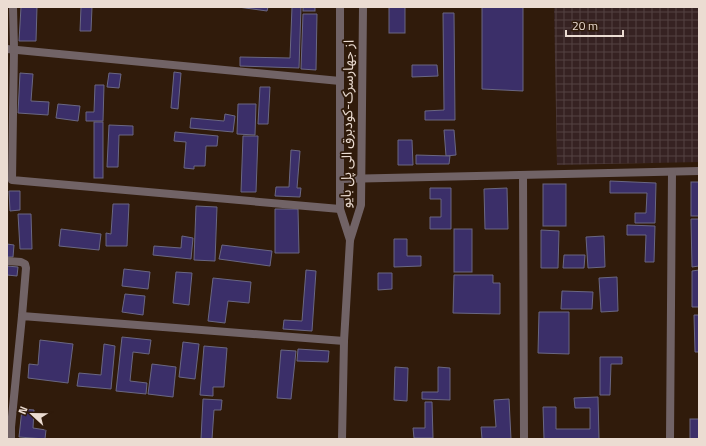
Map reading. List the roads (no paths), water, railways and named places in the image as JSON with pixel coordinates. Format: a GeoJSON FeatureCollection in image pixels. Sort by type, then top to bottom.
{"type":"FeatureCollection","features":[{"type":"Feature","properties":{"kind":"street"},"geometry":{"type":"LineString","coordinates":[[14,7],[11,49],[12,180],[340,209]]}},
{"type":"Feature","properties":{"kind":"street","name":"از جهارسرک-کودبرق الی پل بایو"},"geometry":{"type":"LineString","coordinates":[[340,7],[340,209],[350,240]]}},
{"type":"Feature","properties":{"kind":"street","name":"از جهارسرک-کودبرق الی پل بایو"},"geometry":{"type":"LineString","coordinates":[[342,439],[344,341],[350,240],[361,205],[363,7]]}},
{"type":"Feature","properties":{"kind":"street"},"geometry":{"type":"LineString","coordinates":[[11,49],[340,81]]}},
{"type":"Feature","properties":{"kind":"street"},"geometry":{"type":"LineString","coordinates":[[340,179],[699,171]]}},
{"type":"Feature","properties":{"kind":"street"},"geometry":{"type":"LineString","coordinates":[[670,439],[672,172]]}},
{"type":"Feature","properties":{"kind":"street"},"geometry":{"type":"LineString","coordinates":[[523,175],[524,439]]}},
{"type":"Feature","properties":{"kind":"street"},"geometry":{"type":"LineString","coordinates":[[7,262],[22,262],[25,264],[26,268],[11,439]]}},
{"type":"Feature","properties":{"kind":"street"},"geometry":{"type":"LineString","coordinates":[[22,316],[344,341]]}}]}
